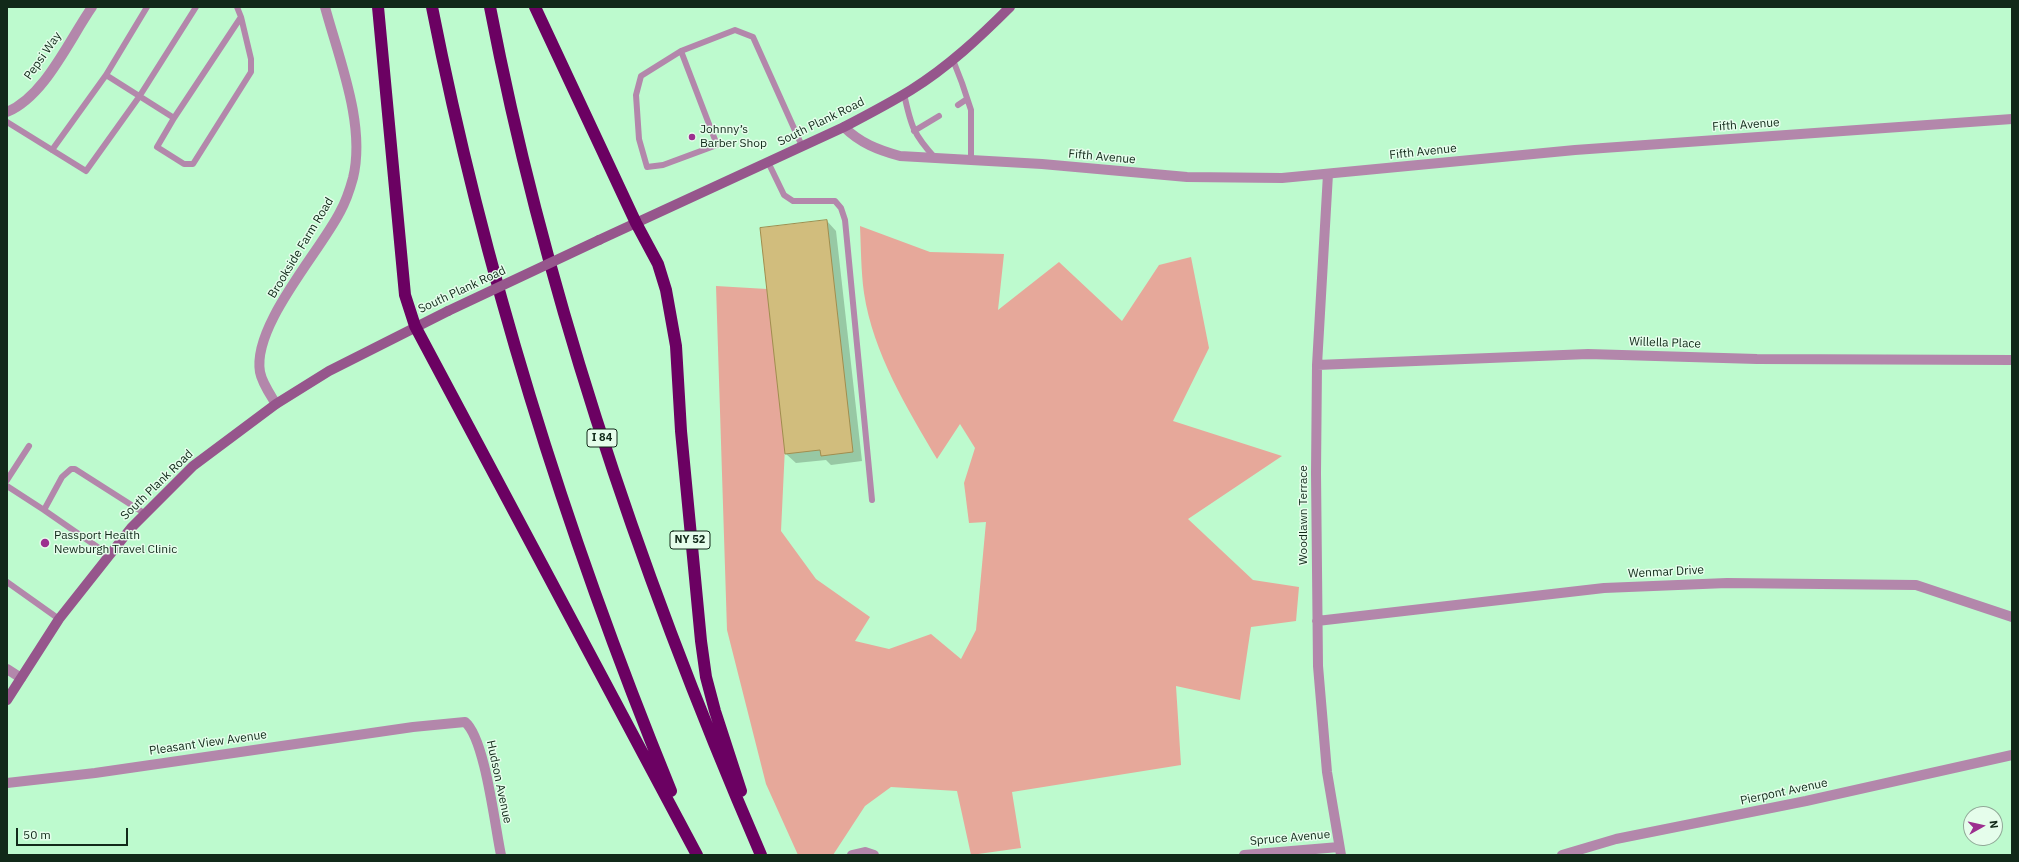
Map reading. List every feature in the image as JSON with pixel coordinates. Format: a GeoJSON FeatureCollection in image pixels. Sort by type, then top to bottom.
{"type":"FeatureCollection","features":[{"type":"Feature","properties":{"kind":"highway"},"geometry":{"type":"LineString","coordinates":[[378,7],[405,295],[415,326],[698,855]]}},
{"type":"Feature","properties":{"kind":"highway"},"geometry":{"type":"LineString","coordinates":[[432,7],[472,191],[514,348],[537,423],[565,510],[618,659],[674,800],[698,855]]}},
{"type":"Feature","properties":{"kind":"highway","name":"I 84"},"geometry":{"type":"LineString","coordinates":[[490,7],[526,170],[547,252],[603,440],[672,638],[701,713],[762,855]]}},
{"type":"Feature","properties":{"kind":"highway"},"geometry":{"type":"LineString","coordinates":[[535,7],[636,223]]}},
{"type":"Feature","properties":{"kind":"highway","name":"NY 52"},"geometry":{"type":"LineString","coordinates":[[636,223],[658,264],[666,290],[673,325],[696,602],[706,677],[715,711],[762,855]]}},
{"type":"Feature","properties":{"kind":"main road","name":"South Plank Road"},"geometry":{"type":"LineString","coordinates":[[7,700],[59,618],[144,513],[193,466],[276,404],[329,371],[415,326],[844,127],[904,94],[953,60],[1010,7]]}},
{"type":"Feature","properties":{"kind":"street","name":"Pepsi Way"},"geometry":{"type":"LineString","coordinates":[[7,112],[26,102],[47,75],[92,7]]}},
{"type":"Feature","properties":{"kind":"street","name":"Brookside Farm Road"},"geometry":{"type":"LineString","coordinates":[[276,404],[264,384],[260,372],[259,353],[267,330],[290,290],[340,212],[353,178],[356,132],[353,111],[325,7]]}},
{"type":"Feature","properties":{"kind":"street","name":"Fifth Avenue"},"geometry":{"type":"LineString","coordinates":[[844,127],[864,144],[900,156],[1042,164],[1217,179],[1282,178],[1575,150],[2012,119]]}},
{"type":"Feature","properties":{"kind":"street","name":"Woodlawn Terrace"},"geometry":{"type":"LineString","coordinates":[[1328,174],[1318,365],[1316,473],[1317,621],[1318,666],[1327,772],[1340,851]]}},
{"type":"Feature","properties":{"kind":"street","name":"Willella Place"},"geometry":{"type":"LineString","coordinates":[[1318,365],[1588,354],[1757,359],[2012,360]]}},
{"type":"Feature","properties":{"kind":"street","name":"Wenmar Drive"},"geometry":{"type":"LineString","coordinates":[[1317,621],[1604,588],[1726,583],[1916,584],[2012,617]]}},
{"type":"Feature","properties":{"kind":"street"},"geometry":{"type":"LineString","coordinates":[[7,669],[21,678]]}},
{"type":"Feature","properties":{"kind":"street","name":"Hudson Avenue"},"geometry":{"type":"LineString","coordinates":[[413,727],[460,721],[465,722],[470,726],[475,735],[481,754],[501,855]]}},
{"type":"Feature","properties":{"kind":"street","name":"Pleasant View Avenue"},"geometry":{"type":"LineString","coordinates":[[7,783],[101,772],[413,727]]}},
{"type":"Feature","properties":{"kind":"street","name":"Pierpont Avenue"},"geometry":{"type":"LineString","coordinates":[[1562,855],[1616,839],[1806,802],[2012,755]]}},
{"type":"Feature","properties":{"kind":"street","name":"Spruce Avenue"},"geometry":{"type":"LineString","coordinates":[[1244,855],[1340,851]]}},
{"type":"Feature","properties":{"kind":"street"},"geometry":{"type":"LineString","coordinates":[[852,855],[865,852],[874,855]]}},
{"type":"Feature","properties":{"kind":"lane"},"geometry":{"type":"LineString","coordinates":[[52,150],[106,75],[147,7]]}},
{"type":"Feature","properties":{"kind":"lane"},"geometry":{"type":"LineString","coordinates":[[7,122],[86,171],[139,97],[196,7]]}},
{"type":"Feature","properties":{"kind":"lane"},"geometry":{"type":"LineString","coordinates":[[237,7],[241,17],[251,58],[251,72],[193,164],[184,164],[157,147],[174,118],[241,17]]}},
{"type":"Feature","properties":{"kind":"lane"},"geometry":{"type":"LineString","coordinates":[[681,51],[717,145],[663,165],[647,167],[639,139],[636,95],[641,76],[681,51],[734,30],[753,37],[802,146]]}},
{"type":"Feature","properties":{"kind":"lane"},"geometry":{"type":"LineString","coordinates":[[953,60],[971,110],[971,160]]}},
{"type":"Feature","properties":{"kind":"lane"},"geometry":{"type":"LineString","coordinates":[[106,75],[174,118]]}},
{"type":"Feature","properties":{"kind":"lane"},"geometry":{"type":"LineString","coordinates":[[904,94],[910,123],[919,140],[936,159]]}},
{"type":"Feature","properties":{"kind":"lane"},"geometry":{"type":"LineString","coordinates":[[958,104],[967,99]]}},
{"type":"Feature","properties":{"kind":"lane"},"geometry":{"type":"LineString","coordinates":[[914,131],[939,116]]}},
{"type":"Feature","properties":{"kind":"lane"},"geometry":{"type":"LineString","coordinates":[[768,162],[784,195],[792,201],[835,201],[842,208],[845,220],[872,500]]}},
{"type":"Feature","properties":{"kind":"lane"},"geometry":{"type":"LineString","coordinates":[[7,480],[29,446]]}},
{"type":"Feature","properties":{"kind":"lane"},"geometry":{"type":"LineString","coordinates":[[44,510],[62,477],[71,469],[75,469],[144,513]]}},
{"type":"Feature","properties":{"kind":"lane"},"geometry":{"type":"LineString","coordinates":[[7,486],[109,555]]}},
{"type":"Feature","properties":{"kind":"lane"},"geometry":{"type":"LineString","coordinates":[[7,582],[59,618]]}},
{"type":"Feature","properties":{"kind":"shaded area"},"geometry":{"type":"Polygon","coordinates":[[[860,226],[930,252],[1004,254],[998,310],[1059,262],[1122,321],[1159,265],[1191,257],[1209,348],[1173,421],[1282,456],[1188,519],[1253,580],[1299,587],[1296,621],[1251,627],[1240,700],[1176,686],[1181,765],[1012,792],[1021,848],[971,855],[957,791],[891,787],[865,806],[833,855],[798,855],[766,784],[727,630],[716,286],[767,289],[785,447],[781,531],[816,579],[870,617],[855,641],[889,649],[931,634],[961,659],[976,630],[986,522],[969,523],[964,483],[975,448],[960,424],[937,459],[903,400],[883,358],[868,315],[863,285],[860,226]]]}},
{"type":"Feature","properties":{"kind":"building"},"geometry":{"type":"Polygon","coordinates":[[[827,220],[853,452],[821,456],[820,450],[785,454],[760,228],[827,220]]]}},
{"type":"Feature","properties":{"kind":"place","name":"Johnny’s Barber Shop"},"geometry":{"type":"Point","coordinates":[692,137]}},
{"type":"Feature","properties":{"kind":"place","name":"Passport Health Newburgh Travel Clinic"},"geometry":{"type":"Point","coordinates":[45,543]}}]}
